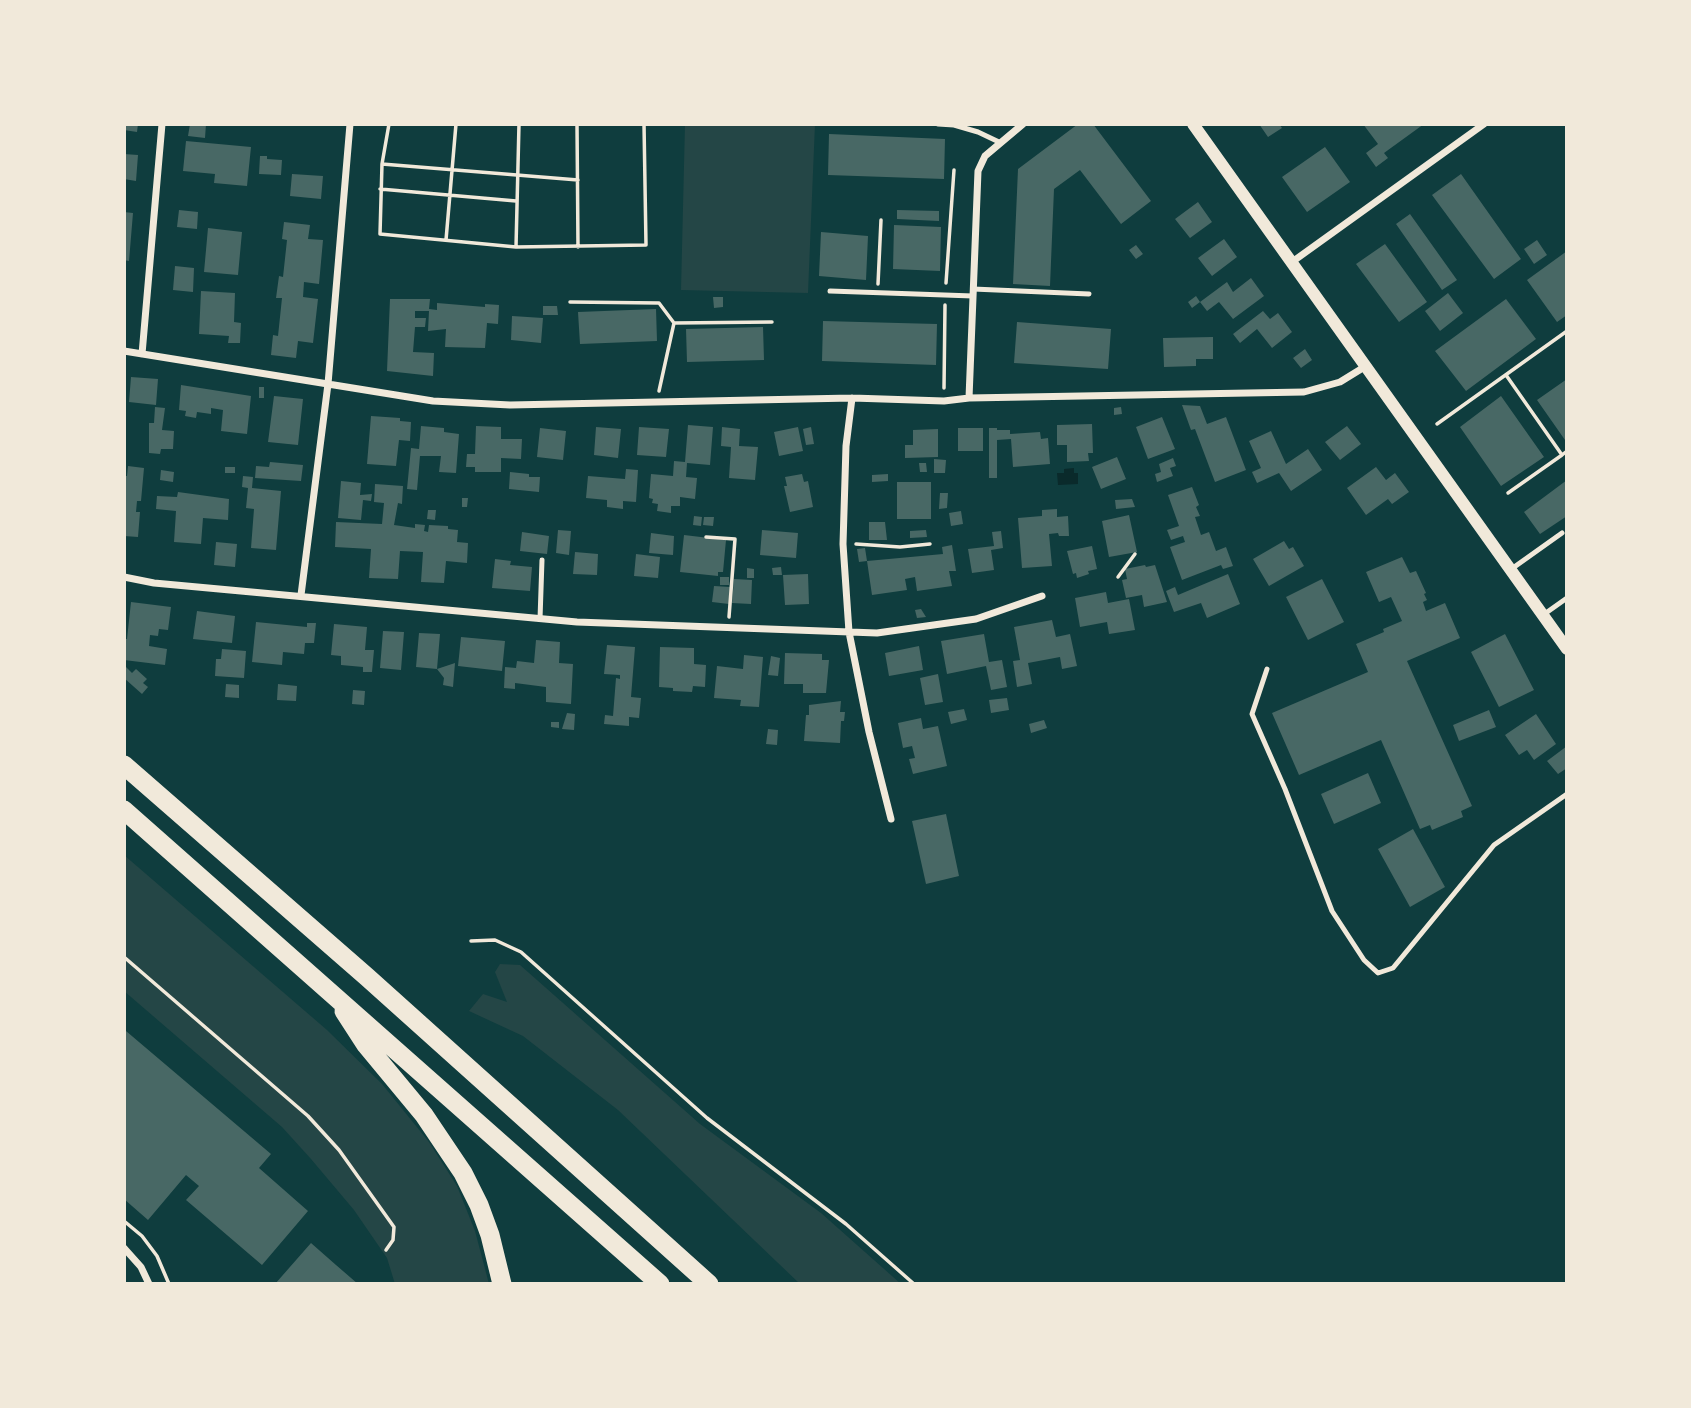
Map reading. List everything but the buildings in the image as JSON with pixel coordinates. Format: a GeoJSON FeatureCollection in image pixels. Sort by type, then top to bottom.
{"type":"FeatureCollection","features":[{"type":"Feature","properties":{"kind":"highway"},"geometry":{"type":"LineString","coordinates":[[124,765],[377,986],[709,1284]]}},
{"type":"Feature","properties":{"kind":"highway"},"geometry":{"type":"LineString","coordinates":[[124,810],[660,1284]]}},
{"type":"Feature","properties":{"kind":"highway"},"geometry":{"type":"LineString","coordinates":[[330,990],[366,1045],[424,1115],[463,1173],[490,1235],[502,1284]]}},
{"type":"Feature","properties":{"kind":"street"},"geometry":{"type":"LineString","coordinates":[[142,354],[162,124]]}},
{"type":"Feature","properties":{"kind":"street"},"geometry":{"type":"LineString","coordinates":[[302,595],[328,384],[350,124]]}},
{"type":"Feature","properties":{"kind":"street"},"geometry":{"type":"LineString","coordinates":[[969,398],[978,171],[985,156],[1023,124]]}},
{"type":"Feature","properties":{"kind":"street"},"geometry":{"type":"LineString","coordinates":[[1193,124],[1567,649]]}},
{"type":"Feature","properties":{"kind":"street"},"geometry":{"type":"LineString","coordinates":[[1292,262],[1484,124]]}},
{"type":"Feature","properties":{"kind":"street"},"geometry":{"type":"LineString","coordinates":[[124,351],[433,401],[510,405],[852,398],[944,401],[969,398],[1304,392],[1339,382],[1366,366]]}},
{"type":"Feature","properties":{"kind":"street"},"geometry":{"type":"LineString","coordinates":[[852,398],[846,446],[843,544],[849,632],[869,732],[891,819]]}},
{"type":"Feature","properties":{"kind":"street"},"geometry":{"type":"LineString","coordinates":[[124,577],[154,583],[540,619],[877,634],[976,619],[1042,596]]}},
{"type":"Feature","properties":{"kind":"street"},"geometry":{"type":"LineString","coordinates":[[124,1248],[141,1267],[149,1284]]}},
{"type":"Feature","properties":{"kind":"lane"},"geometry":{"type":"LineString","coordinates":[[938,124],[978,132],[999,142]]}},
{"type":"Feature","properties":{"kind":"lane"},"geometry":{"type":"LineString","coordinates":[[830,291],[1089,294]]}},
{"type":"Feature","properties":{"kind":"lane"},"geometry":{"type":"LineString","coordinates":[[1510,570],[1562,533]]}},
{"type":"Feature","properties":{"kind":"lane"},"geometry":{"type":"LineString","coordinates":[[540,619],[542,560]]}},
{"type":"Feature","properties":{"kind":"lane"},"geometry":{"type":"LineString","coordinates":[[1543,615],[1567,598]]}},
{"type":"Feature","properties":{"kind":"lane"},"geometry":{"type":"LineString","coordinates":[[1267,669],[1252,715],[1285,789],[1332,912],[1364,960],[1378,972],[1393,968],[1494,845],[1567,794]]}},
{"type":"Feature","properties":{"kind":"path"},"geometry":{"type":"LineString","coordinates":[[389,124],[382,164],[380,234],[516,247],[646,245],[644,124]]}},
{"type":"Feature","properties":{"kind":"path"},"geometry":{"type":"LineString","coordinates":[[446,240],[456,124]]}},
{"type":"Feature","properties":{"kind":"path"},"geometry":{"type":"LineString","coordinates":[[513,124],[519,124],[516,247]]}},
{"type":"Feature","properties":{"kind":"path"},"geometry":{"type":"LineString","coordinates":[[577,124],[578,247]]}},
{"type":"Feature","properties":{"kind":"path"},"geometry":{"type":"LineString","coordinates":[[382,164],[578,180]]}},
{"type":"Feature","properties":{"kind":"path"},"geometry":{"type":"LineString","coordinates":[[380,189],[516,201]]}},
{"type":"Feature","properties":{"kind":"path"},"geometry":{"type":"LineString","coordinates":[[877,293],[881,220]]}},
{"type":"Feature","properties":{"kind":"path"},"geometry":{"type":"LineString","coordinates":[[570,302],[659,303],[674,323],[656,404]]}},
{"type":"Feature","properties":{"kind":"path"},"geometry":{"type":"LineString","coordinates":[[674,323],[772,322]]}},
{"type":"Feature","properties":{"kind":"path"},"geometry":{"type":"LineString","coordinates":[[1437,424],[1567,331]]}},
{"type":"Feature","properties":{"kind":"path"},"geometry":{"type":"LineString","coordinates":[[1506,374],[1564,453],[1508,493]]}},
{"type":"Feature","properties":{"kind":"path"},"geometry":{"type":"LineString","coordinates":[[706,537],[735,539],[728,629]]}},
{"type":"Feature","properties":{"kind":"path"},"geometry":{"type":"LineString","coordinates":[[843,544],[900,547],[930,544]]}},
{"type":"Feature","properties":{"kind":"path"},"geometry":{"type":"LineString","coordinates":[[1118,577],[1135,554]]}},
{"type":"Feature","properties":{"kind":"path"},"geometry":{"type":"LineString","coordinates":[[471,941],[495,940],[521,952],[707,1118],[846,1224],[914,1284]]}},
{"type":"Feature","properties":{"kind":"path"},"geometry":{"type":"LineString","coordinates":[[124,957],[308,1116],[339,1150],[394,1227],[393,1240],[386,1250]]}},
{"type":"Feature","properties":{"kind":"path"},"geometry":{"type":"LineString","coordinates":[[124,1221],[142,1236],[157,1256],[169,1284]]}},
{"type":"Feature","properties":{"kind":"shaded area"},"geometry":{"type":"Polygon","coordinates":[[[685,124],[815,124],[808,293],[681,290],[685,124]]]}},
{"type":"Feature","properties":{"kind":"shaded area"},"geometry":{"type":"Polygon","coordinates":[[[1074,468],[1074,473],[1078,473],[1078,484],[1058,485],[1057,473],[1074,468]]]}},
{"type":"Feature","properties":{"kind":"shaded area"},"geometry":{"type":"Polygon","coordinates":[[[124,855],[327,1030],[382,1084],[429,1142],[457,1186],[475,1231],[489,1284],[395,1284],[387,1258],[354,1210],[282,1127],[124,991],[124,855]]]}},
{"type":"Feature","properties":{"kind":"shaded area"},"geometry":{"type":"Polygon","coordinates":[[[500,964],[520,965],[700,1124],[821,1213],[901,1284],[800,1284],[618,1110],[523,1036],[469,1011],[483,994],[507,1002],[495,972],[500,964]]]}}]}
